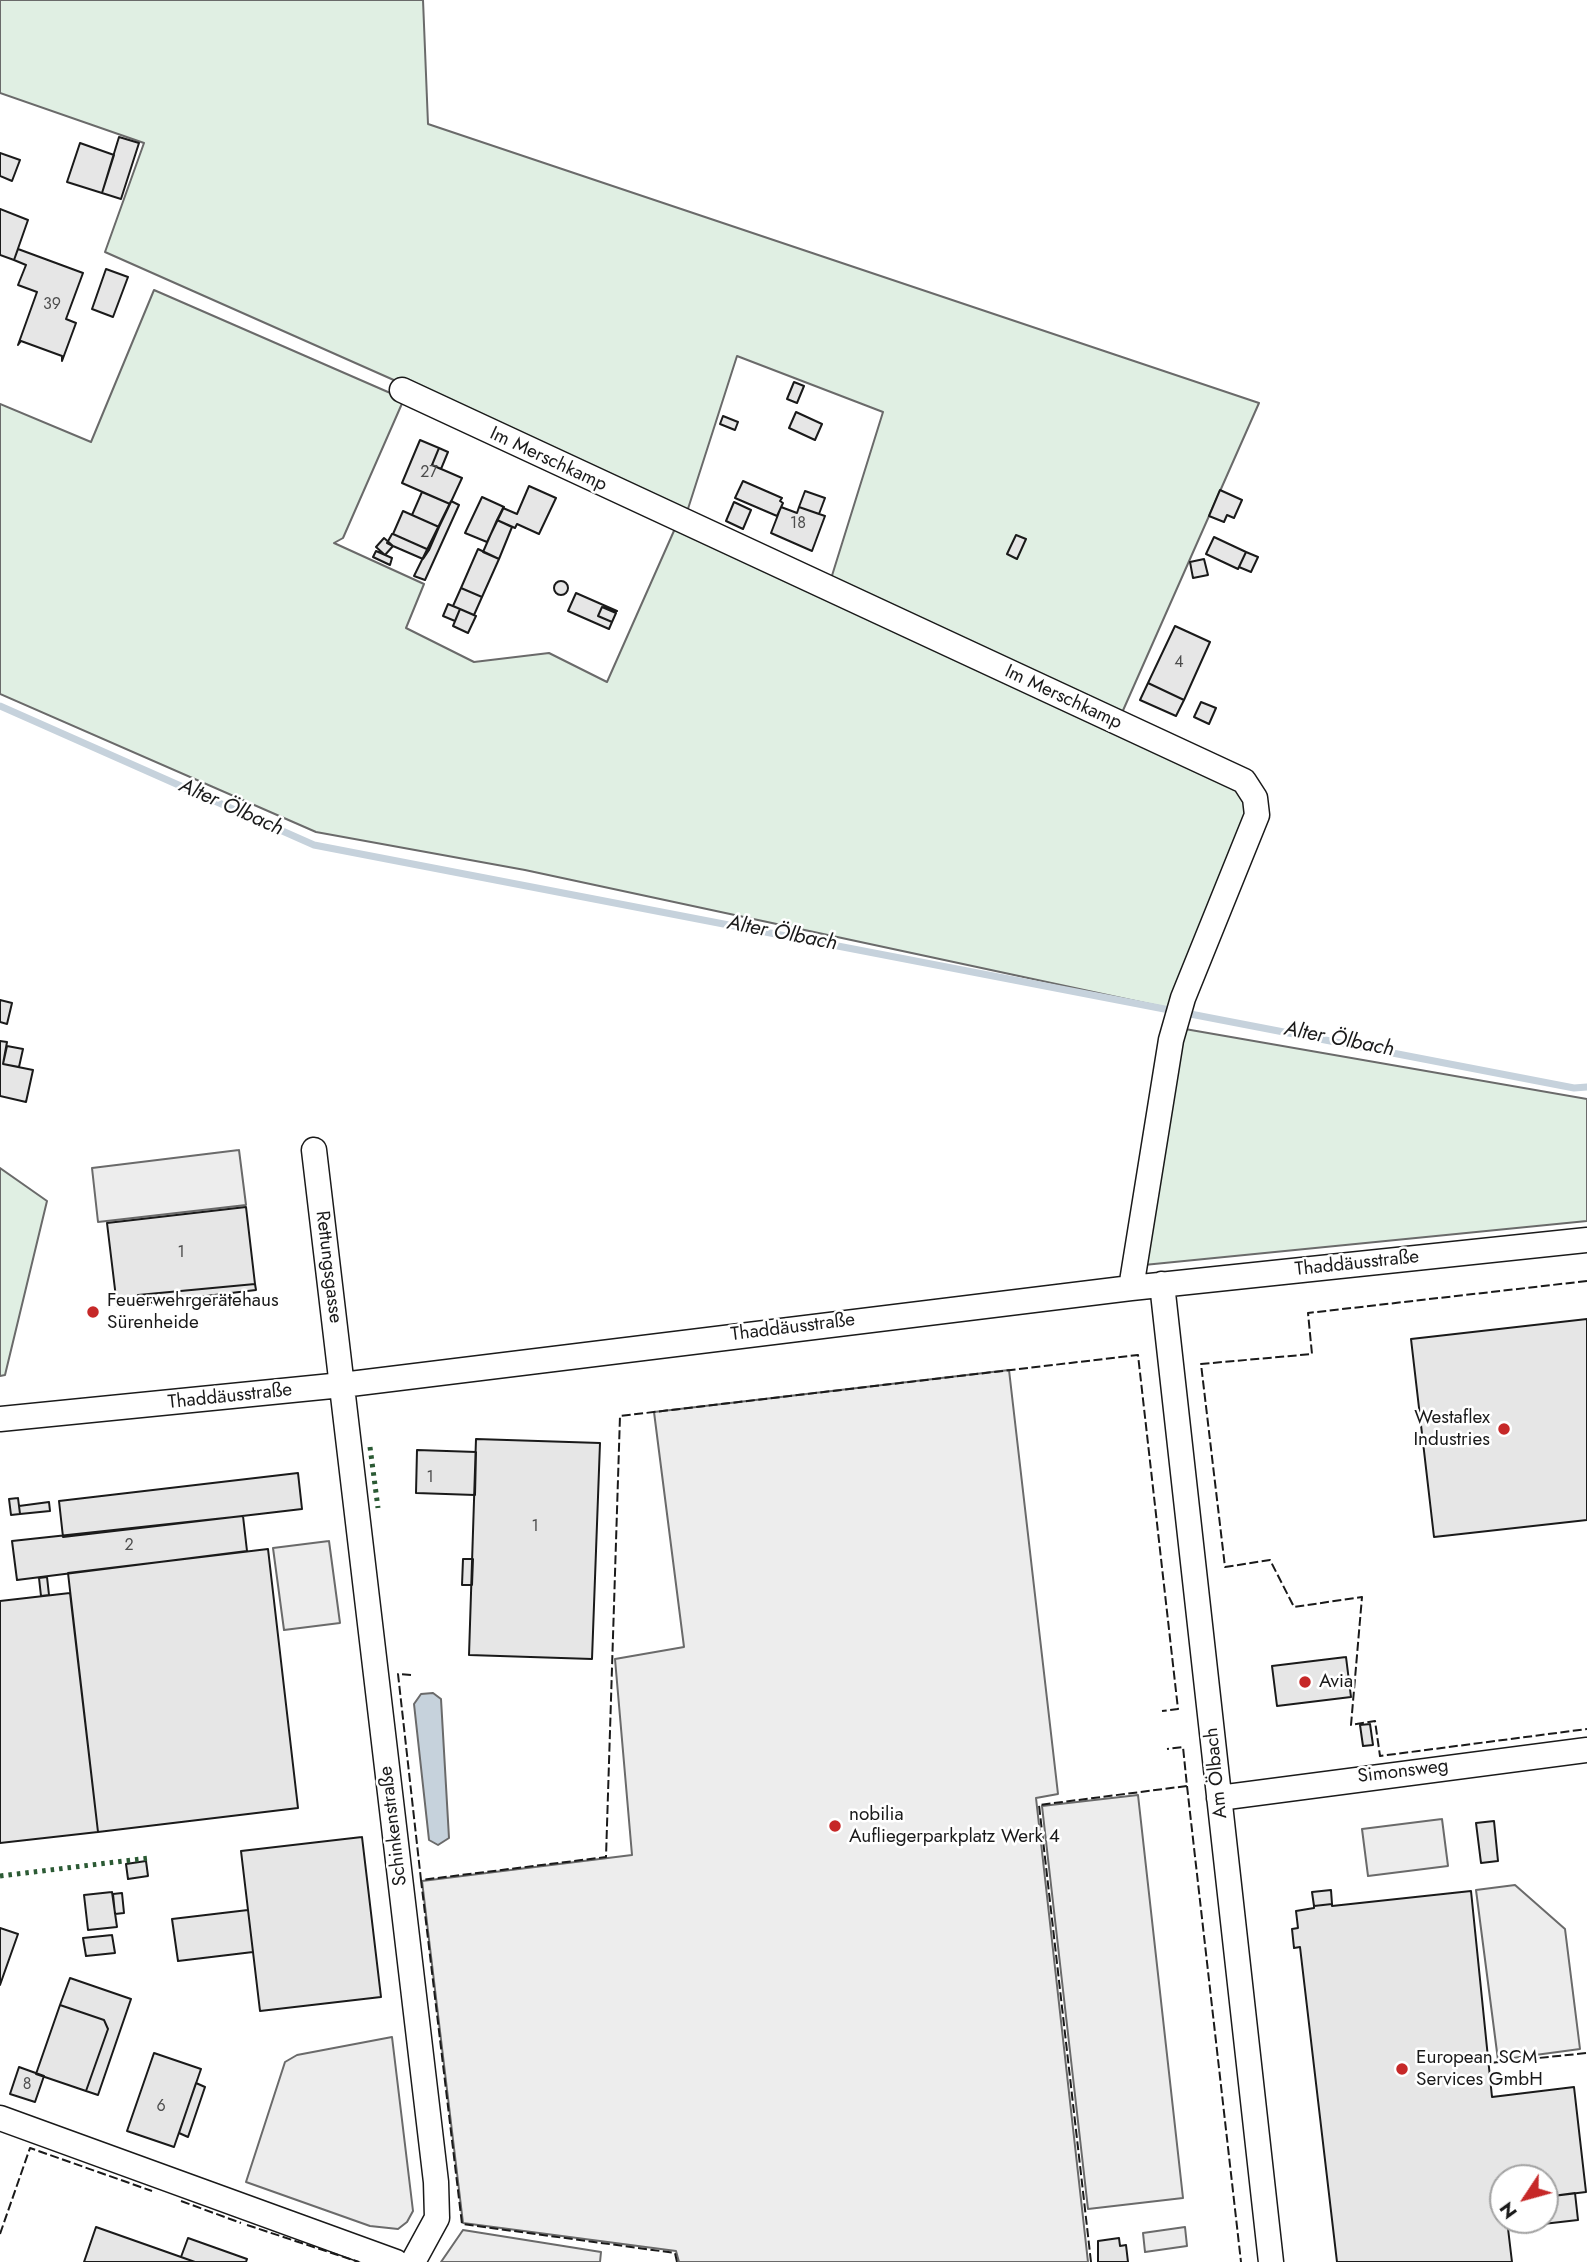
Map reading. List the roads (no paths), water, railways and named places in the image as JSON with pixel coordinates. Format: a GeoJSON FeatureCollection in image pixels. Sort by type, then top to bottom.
{"type":"FeatureCollection","features":[{"type":"Feature","properties":{"kind":"street","name":"Im Merschkamp"},"geometry":{"type":"LineString","coordinates":[[402,390],[1244,781],[1255,798],[1257,815],[1183,998],[1171,1040],[1130,1288]]}},
{"type":"Feature","properties":{"kind":"street","name":"Rettungsgasse"},"geometry":{"type":"LineString","coordinates":[[314,1150],[342,1385]]}},
{"type":"Feature","properties":{"kind":"street","name":"Thaddäusstraße"},"geometry":{"type":"LineString","coordinates":[[0,1419],[342,1385],[1162,1284],[1587,1240]]}},
{"type":"Feature","properties":{"kind":"street","name":"Am Ölbach"},"geometry":{"type":"LineString","coordinates":[[1162,1284],[1271,2262]]}},
{"type":"Feature","properties":{"kind":"street","name":"Schinkenstraße"},"geometry":{"type":"LineString","coordinates":[[342,1385],[436,2182],[437,2218],[414,2262]]}},
{"type":"Feature","properties":{"kind":"street","name":"Simonsweg"},"geometry":{"type":"LineString","coordinates":[[1219,1798],[1587,1750]]}},
{"type":"Feature","properties":{"kind":"street"},"geometry":{"type":"LineString","coordinates":[[0,2119],[396,2262]]}},
{"type":"Feature","properties":{"kind":"waterway","name":"Alter Ölbach"},"geometry":{"type":"LineString","coordinates":[[0,706],[314,845],[1574,1088],[1587,1087]]}},
{"type":"Feature","properties":{"kind":"place","name":"Feuerwehrgerätehaus Sürenheide"},"geometry":{"type":"Point","coordinates":[93,1312]}},
{"type":"Feature","properties":{"kind":"place","name":"Westaflex Industries"},"geometry":{"type":"Point","coordinates":[1504,1429]}},
{"type":"Feature","properties":{"kind":"place","name":"Avia"},"geometry":{"type":"Point","coordinates":[1305,1682]}},
{"type":"Feature","properties":{"kind":"place","name":"nobilia Aufliegerparkplatz Werk 4"},"geometry":{"type":"Point","coordinates":[835,1826]}},
{"type":"Feature","properties":{"kind":"place","name":"European SCM Services GmbH"},"geometry":{"type":"Point","coordinates":[1402,2069]}}]}
